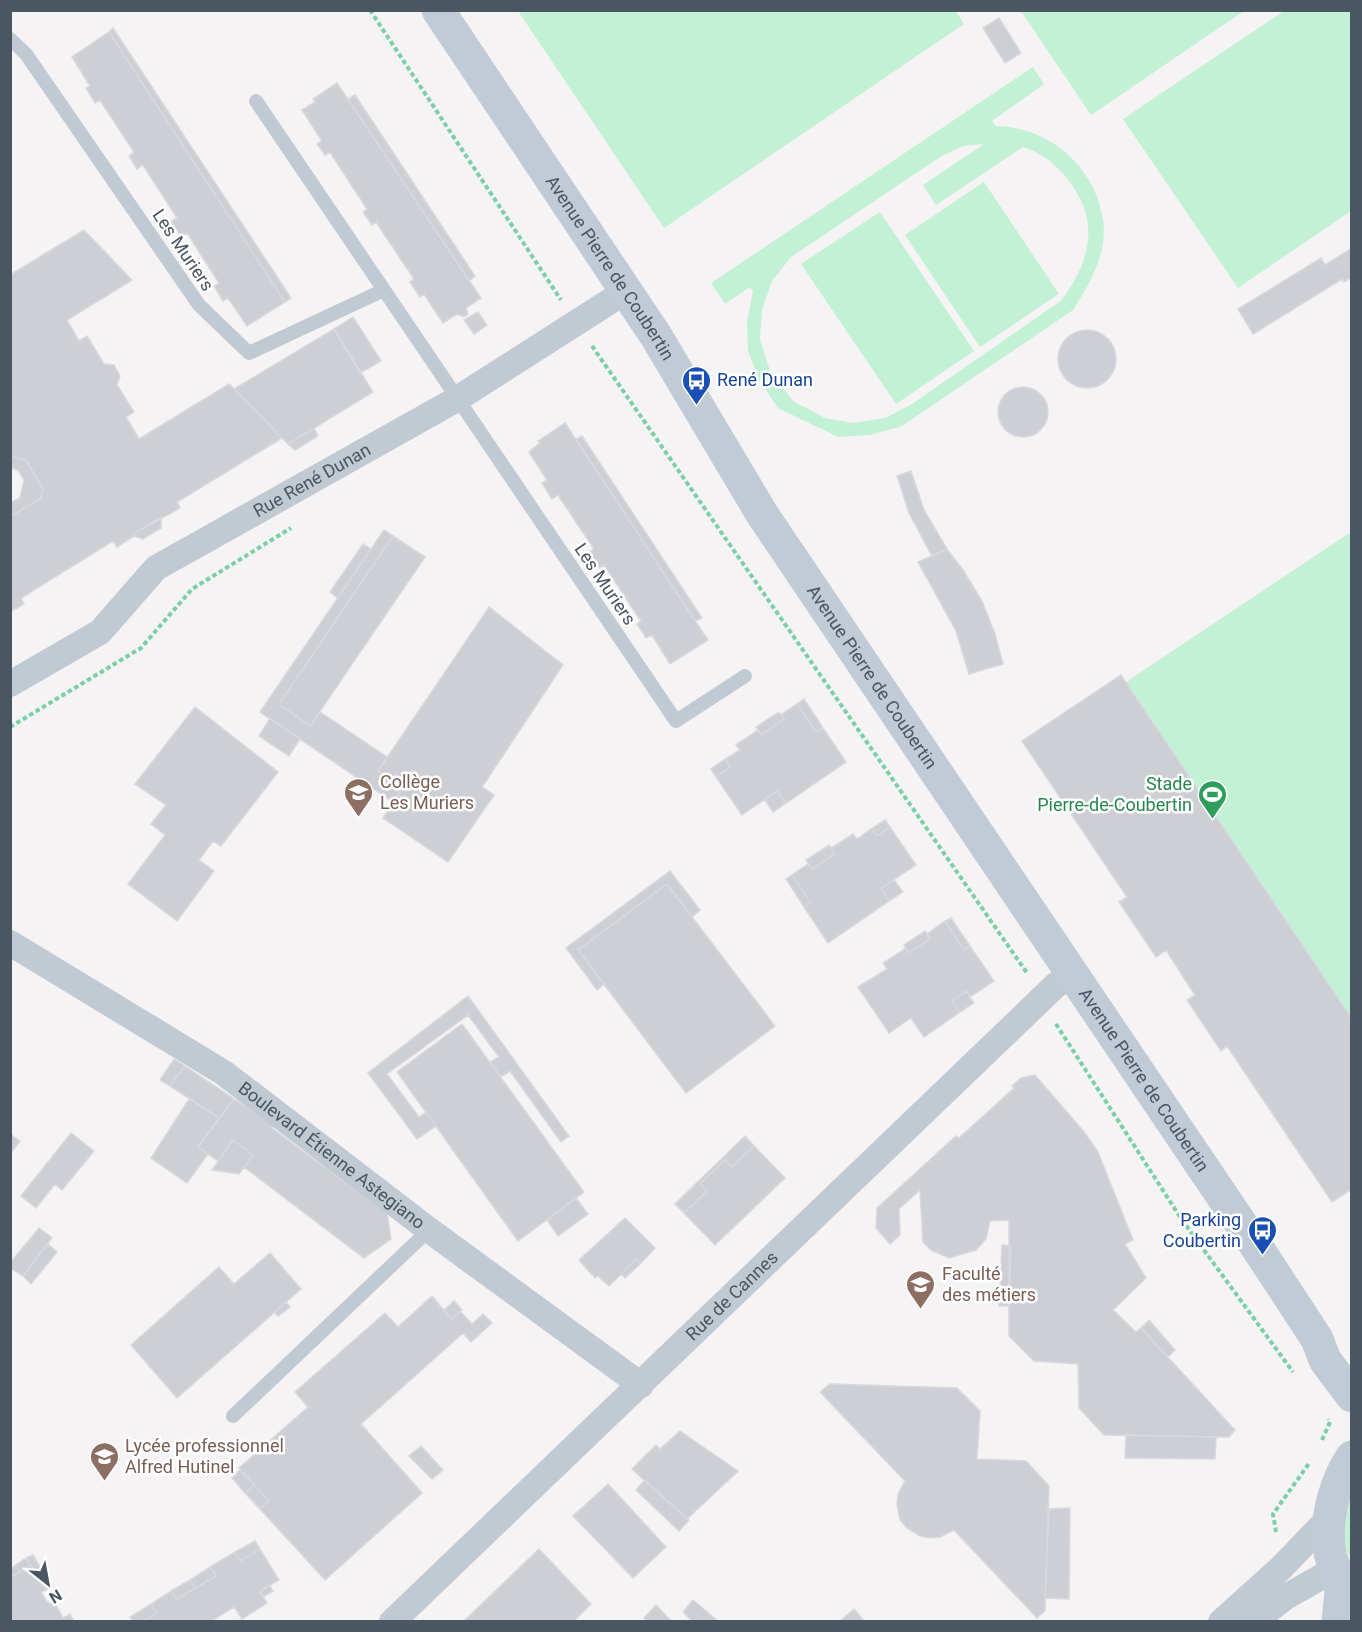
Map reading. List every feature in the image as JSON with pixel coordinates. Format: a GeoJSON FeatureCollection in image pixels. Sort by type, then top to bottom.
{"type":"FeatureCollection","features":[{"type":"Feature","properties":{"kind":"main road","name":"Avenue Pierre de Coubertin"},"geometry":{"type":"LineString","coordinates":[[438,10],[626,291],[762,514],[1073,974],[1317,1339],[1325,1360],[1352,1396]]}},
{"type":"Feature","properties":{"kind":"main road","name":"Avenue Pierre de Coubertin"},"geometry":{"type":"LineString","coordinates":[[1317,1339],[1339,1350],[1352,1362]]}},
{"type":"Feature","properties":{"kind":"main road"},"geometry":{"type":"LineString","coordinates":[[1338,1622],[1343,1578],[1329,1544],[1329,1518],[1337,1480],[1352,1457]]}},
{"type":"Feature","properties":{"kind":"street","name":"Rue René Dunan"},"geometry":{"type":"LineString","coordinates":[[10,684],[100,632],[156,568],[457,399],[626,291]]}},
{"type":"Feature","properties":{"kind":"street","name":"Boulevard Étienne Astegiano"},"geometry":{"type":"LineString","coordinates":[[10,943],[224,1073],[429,1230],[641,1385]]}},
{"type":"Feature","properties":{"kind":"street","name":"Rue de Cannes"},"geometry":{"type":"LineString","coordinates":[[392,1622],[1056,985],[1073,974]]}},
{"type":"Feature","properties":{"kind":"street"},"geometry":{"type":"LineString","coordinates":[[1221,1622],[1281,1568],[1329,1518]]}},
{"type":"Feature","properties":{"kind":"street"},"geometry":{"type":"LineString","coordinates":[[1254,1622],[1284,1598],[1343,1578]]}},
{"type":"Feature","properties":{"kind":"lane","name":"Les Muriers"},"geometry":{"type":"LineString","coordinates":[[10,39],[26,54],[198,305],[249,353],[386,295]]}},
{"type":"Feature","properties":{"kind":"lane"},"geometry":{"type":"LineString","coordinates":[[256,101],[457,399]]}},
{"type":"Feature","properties":{"kind":"lane","name":"Les Muriers"},"geometry":{"type":"LineString","coordinates":[[457,399],[483,434],[676,721],[745,676]]}},
{"type":"Feature","properties":{"kind":"lane"},"geometry":{"type":"LineString","coordinates":[[233,1416],[429,1230]]}},
{"type":"Feature","properties":{"kind":"path"},"geometry":{"type":"LineString","coordinates":[[370,10],[563,303]]}},
{"type":"Feature","properties":{"kind":"path"},"geometry":{"type":"LineString","coordinates":[[589,343],[1031,978]]}},
{"type":"Feature","properties":{"kind":"path"},"geometry":{"type":"LineString","coordinates":[[584,354],[594,348]]}},
{"type":"Feature","properties":{"kind":"path"},"geometry":{"type":"LineString","coordinates":[[10,727],[141,648],[192,589],[292,527]]}},
{"type":"Feature","properties":{"kind":"path"},"geometry":{"type":"LineString","coordinates":[[1052,1018],[1182,1220],[1294,1374]]}},
{"type":"Feature","properties":{"kind":"path"},"geometry":{"type":"LineString","coordinates":[[1321,1443],[1330,1422],[1323,1412]]}},
{"type":"Feature","properties":{"kind":"path"},"geometry":{"type":"LineString","coordinates":[[1276,1534],[1273,1514],[1316,1454]]}},
{"type":"Feature","properties":{"kind":"green space"},"geometry":{"type":"Polygon","coordinates":[[[955,10],[964,24],[664,228],[518,11],[955,10]]]}},
{"type":"Feature","properties":{"kind":"green space"},"geometry":{"type":"Polygon","coordinates":[[[1021,11],[1244,11],[1091,115],[1021,11]]]}},
{"type":"Feature","properties":{"kind":"green space"},"geometry":{"type":"Polygon","coordinates":[[[1284,11],[1351,11],[1351,211],[1238,288],[1123,119],[1284,11]]]}},
{"type":"Feature","properties":{"kind":"green space"},"geometry":{"type":"Polygon","coordinates":[[[1033,67],[1044,84],[992,121],[996,126],[1015,128],[1034,134],[1051,142],[1066,153],[1080,167],[1090,183],[1098,200],[1103,220],[1103,244],[1100,256],[1086,289],[1073,310],[902,426],[870,435],[838,437],[778,408],[759,380],[748,351],[747,321],[753,292],[750,287],[725,304],[711,283],[1033,67]],[[984,144],[963,146],[940,157],[791,257],[772,281],[762,310],[760,339],[770,371],[793,401],[825,418],[853,423],[885,418],[912,404],[1062,300],[1080,269],[1086,253],[1088,238],[1088,223],[1084,207],[1065,176],[1041,155],[1023,147],[936,205],[923,185],[984,144]]]}},
{"type":"Feature","properties":{"kind":"green space"},"geometry":{"type":"Polygon","coordinates":[[[984,182],[1059,294],[980,347],[905,235],[984,182]]]}},
{"type":"Feature","properties":{"kind":"green space"},"geometry":{"type":"Polygon","coordinates":[[[880,212],[974,351],[896,404],[801,264],[880,212]]]}},
{"type":"Feature","properties":{"kind":"green space","name":"Stade Pierre-de-Coubertin"},"geometry":{"type":"Polygon","coordinates":[[[1351,532],[1351,1189],[1332,1202],[1228,1047],[1221,1051],[1187,1000],[1195,994],[1166,951],[1156,957],[1119,902],[1127,896],[1022,741],[1121,675],[1126,682],[1351,532]]]}},
{"type":"Feature","properties":{"kind":"green space"},"geometry":{"type":"Polygon","coordinates":[[[1351,1500],[1351,1559],[1344,1538],[1351,1500]]]}},
{"type":"Feature","properties":{"kind":"building"},"geometry":{"type":"Polygon","coordinates":[[[999,18],[1021,53],[1005,63],[983,28],[999,18]]]}},
{"type":"Feature","properties":{"kind":"building"},"geometry":{"type":"Polygon","coordinates":[[[113,28],[291,298],[285,302],[109,32],[113,28]]]}},
{"type":"Feature","properties":{"kind":"building"},"geometry":{"type":"Polygon","coordinates":[[[109,32],[285,302],[247,326],[228,298],[223,301],[214,286],[219,283],[187,233],[181,236],[171,221],[177,218],[143,165],[137,169],[129,156],[134,152],[100,100],[95,103],[86,88],[90,86],[72,57],[109,32]]]}},
{"type":"Feature","properties":{"kind":"building"},"geometry":{"type":"Polygon","coordinates":[[[337,83],[481,298],[466,308],[468,314],[464,317],[457,314],[443,323],[424,294],[420,297],[410,282],[414,279],[376,222],[372,225],[363,212],[367,209],[330,152],[325,155],[317,144],[322,141],[302,110],[315,102],[313,99],[337,83]]]}},
{"type":"Feature","properties":{"kind":"building"},"geometry":{"type":"Polygon","coordinates":[[[355,95],[475,276],[469,281],[348,99],[355,95]]]}},
{"type":"Feature","properties":{"kind":"building"},"geometry":{"type":"Polygon","coordinates":[[[84,230],[132,280],[67,320],[79,341],[87,336],[104,364],[114,365],[120,376],[117,385],[134,412],[126,417],[139,439],[229,384],[282,438],[177,502],[180,508],[133,534],[134,536],[117,547],[113,541],[21,598],[24,604],[10,612],[10,517],[41,498],[43,489],[26,460],[14,457],[10,452],[10,275],[84,230]]]}},
{"type":"Feature","properties":{"kind":"building"},"geometry":{"type":"Polygon","coordinates":[[[1352,248],[1352,277],[1344,282],[1342,279],[1253,334],[1238,309],[1321,258],[1325,265],[1352,248]]]}},
{"type":"Feature","properties":{"kind":"building"},"geometry":{"type":"Polygon","coordinates":[[[478,312],[487,325],[474,334],[464,320],[478,312]]]}},
{"type":"Feature","properties":{"kind":"building"},"geometry":{"type":"Polygon","coordinates":[[[353,317],[381,361],[360,373],[334,329],[353,317]]]}},
{"type":"Feature","properties":{"kind":"building"},"geometry":{"type":"Polygon","coordinates":[[[334,329],[373,392],[288,444],[234,389],[334,329]]]}},
{"type":"Feature","properties":{"kind":"building"},"geometry":{"type":"Polygon","coordinates":[[[1087,330],[1098,332],[1111,343],[1116,359],[1114,370],[1103,383],[1087,388],[1076,386],[1063,375],[1058,359],[1060,348],[1071,335],[1087,330]]]}},
{"type":"Feature","properties":{"kind":"building"},"geometry":{"type":"Polygon","coordinates":[[[1023,387],[1041,394],[1048,412],[1041,430],[1023,437],[1005,430],[998,412],[1005,394],[1023,387]]]}},
{"type":"Feature","properties":{"kind":"building"},"geometry":{"type":"Polygon","coordinates":[[[565,423],[708,640],[670,664],[652,635],[646,638],[637,624],[641,621],[604,565],[599,568],[589,552],[594,549],[558,495],[552,499],[542,483],[547,480],[529,452],[540,443],[538,441],[565,423]]]}},
{"type":"Feature","properties":{"kind":"building"},"geometry":{"type":"Polygon","coordinates":[[[314,428],[318,436],[295,450],[288,444],[314,428]]]}},
{"type":"Feature","properties":{"kind":"building"},"geometry":{"type":"Polygon","coordinates":[[[582,436],[702,618],[695,621],[576,439],[582,436]]]}},
{"type":"Feature","properties":{"kind":"building"},"geometry":{"type":"Polygon","coordinates":[[[10,452],[14,457],[26,460],[43,489],[41,498],[10,517],[10,503],[20,498],[24,480],[18,470],[10,468],[10,452]]]}},
{"type":"Feature","properties":{"kind":"building"},"geometry":{"type":"Polygon","coordinates":[[[911,471],[924,510],[947,549],[932,556],[909,513],[897,476],[911,471]]]}},
{"type":"Feature","properties":{"kind":"building"},"geometry":{"type":"Polygon","coordinates":[[[161,517],[161,528],[143,539],[134,536],[133,534],[161,517]]]}},
{"type":"Feature","properties":{"kind":"building"},"geometry":{"type":"Polygon","coordinates":[[[384,530],[393,536],[279,704],[310,726],[320,712],[387,757],[378,771],[403,788],[393,802],[260,712],[384,530]]]}},
{"type":"Feature","properties":{"kind":"building"},"geometry":{"type":"Polygon","coordinates":[[[393,536],[425,557],[310,726],[279,704],[393,536]]]}},
{"type":"Feature","properties":{"kind":"building"},"geometry":{"type":"Polygon","coordinates":[[[363,544],[371,549],[338,598],[330,592],[363,544]]]}},
{"type":"Feature","properties":{"kind":"building"},"geometry":{"type":"Polygon","coordinates":[[[947,549],[982,601],[995,634],[1003,664],[969,674],[956,631],[918,562],[947,549]]]}},
{"type":"Feature","properties":{"kind":"building"},"geometry":{"type":"Polygon","coordinates":[[[489,607],[563,665],[482,787],[494,795],[448,862],[383,818],[403,788],[378,771],[489,607]]]}},
{"type":"Feature","properties":{"kind":"building"},"geometry":{"type":"Polygon","coordinates":[[[1121,675],[1352,1019],[1352,1189],[1332,1202],[1227,1046],[1221,1051],[1187,1000],[1195,995],[1166,950],[1156,957],[1119,902],[1127,897],[1022,741],[1121,675]]]}},
{"type":"Feature","properties":{"kind":"building"},"geometry":{"type":"Polygon","coordinates":[[[804,699],[823,728],[816,732],[797,704],[804,699]]]}},
{"type":"Feature","properties":{"kind":"building"},"geometry":{"type":"Polygon","coordinates":[[[797,704],[816,732],[823,728],[846,762],[786,803],[777,791],[742,815],[716,777],[730,767],[725,759],[740,750],[736,745],[758,730],[761,735],[784,719],[781,715],[797,704]]]}},
{"type":"Feature","properties":{"kind":"building"},"geometry":{"type":"Polygon","coordinates":[[[195,707],[278,772],[221,846],[213,841],[199,860],[214,871],[177,921],[128,884],[165,835],[151,824],[166,805],[135,784],[195,707]]]}},
{"type":"Feature","properties":{"kind":"building"},"geometry":{"type":"Polygon","coordinates":[[[779,712],[784,719],[761,735],[756,727],[779,712]]]}},
{"type":"Feature","properties":{"kind":"building"},"geometry":{"type":"Polygon","coordinates":[[[270,718],[300,739],[289,756],[259,736],[270,718]]]}},
{"type":"Feature","properties":{"kind":"building"},"geometry":{"type":"Polygon","coordinates":[[[725,759],[730,767],[716,777],[711,769],[725,759]]]}},
{"type":"Feature","properties":{"kind":"building"},"geometry":{"type":"Polygon","coordinates":[[[777,791],[786,803],[773,812],[764,799],[777,791]]]}},
{"type":"Feature","properties":{"kind":"building"},"geometry":{"type":"Polygon","coordinates":[[[885,820],[890,827],[877,836],[871,829],[885,820]]]}},
{"type":"Feature","properties":{"kind":"building"},"geometry":{"type":"Polygon","coordinates":[[[890,827],[916,865],[881,888],[889,901],[828,943],[804,907],[811,903],[792,875],[808,864],[812,869],[835,854],[831,848],[853,834],[857,839],[871,829],[877,836],[890,827]]]}},
{"type":"Feature","properties":{"kind":"building"},"geometry":{"type":"Polygon","coordinates":[[[829,845],[835,854],[812,869],[806,860],[829,845]]]}},
{"type":"Feature","properties":{"kind":"building"},"geometry":{"type":"Polygon","coordinates":[[[670,871],[700,910],[692,917],[667,884],[578,950],[604,984],[597,990],[566,948],[670,871]]]}},
{"type":"Feature","properties":{"kind":"building"},"geometry":{"type":"Polygon","coordinates":[[[792,875],[811,903],[804,907],[786,879],[792,875]]]}},
{"type":"Feature","properties":{"kind":"building"},"geometry":{"type":"Polygon","coordinates":[[[894,880],[903,892],[889,901],[881,888],[894,880]]]}},
{"type":"Feature","properties":{"kind":"building"},"geometry":{"type":"Polygon","coordinates":[[[667,884],[775,1026],[686,1093],[578,950],[667,884]]]}},
{"type":"Feature","properties":{"kind":"building"},"geometry":{"type":"Polygon","coordinates":[[[951,918],[970,946],[964,950],[945,921],[951,918]]]}},
{"type":"Feature","properties":{"kind":"building"},"geometry":{"type":"Polygon","coordinates":[[[945,921],[964,950],[970,946],[994,981],[970,997],[966,991],[952,1001],[960,1012],[924,1037],[911,1018],[889,1033],[858,987],[887,969],[883,963],[906,948],[909,953],[930,939],[927,934],[945,921]]]}},
{"type":"Feature","properties":{"kind":"building"},"geometry":{"type":"Polygon","coordinates":[[[925,931],[930,939],[909,953],[904,945],[925,931]]]}},
{"type":"Feature","properties":{"kind":"building"},"geometry":{"type":"Polygon","coordinates":[[[966,991],[974,1003],[960,1012],[952,1001],[966,991]]]}},
{"type":"Feature","properties":{"kind":"building"},"geometry":{"type":"Polygon","coordinates":[[[468,996],[569,1136],[561,1142],[510,1071],[501,1077],[490,1062],[499,1057],[468,1015],[387,1074],[419,1117],[426,1112],[436,1126],[417,1139],[368,1073],[468,996]]]}},
{"type":"Feature","properties":{"kind":"building"},"geometry":{"type":"Polygon","coordinates":[[[462,1024],[584,1192],[518,1241],[397,1072],[462,1024]]]}},
{"type":"Feature","properties":{"kind":"building"},"geometry":{"type":"Polygon","coordinates":[[[174,1059],[185,1066],[170,1086],[160,1080],[174,1059]]]}},
{"type":"Feature","properties":{"kind":"building"},"geometry":{"type":"Polygon","coordinates":[[[185,1066],[234,1099],[219,1118],[170,1086],[185,1066]]]}},
{"type":"Feature","properties":{"kind":"building"},"geometry":{"type":"Polygon","coordinates":[[[1035,1075],[1085,1133],[1098,1152],[1133,1240],[1125,1244],[1146,1278],[1113,1310],[1136,1332],[1141,1328],[1235,1430],[1229,1437],[1104,1435],[1079,1408],[1078,1364],[1034,1361],[1009,1336],[1009,1220],[990,1221],[986,1239],[976,1250],[949,1258],[931,1250],[923,1242],[920,1190],[899,1209],[900,1235],[890,1244],[876,1228],[877,1208],[956,1136],[959,1138],[1014,1088],[1012,1086],[1021,1078],[1035,1075]]]}},
{"type":"Feature","properties":{"kind":"building"},"geometry":{"type":"Polygon","coordinates":[[[189,1099],[219,1118],[198,1147],[208,1154],[187,1183],[151,1158],[189,1099]]]}},
{"type":"Feature","properties":{"kind":"building"},"geometry":{"type":"Polygon","coordinates":[[[234,1099],[274,1125],[272,1128],[387,1213],[391,1239],[364,1258],[244,1167],[253,1155],[233,1140],[218,1161],[198,1147],[234,1099]]]}},
{"type":"Feature","properties":{"kind":"building"},"geometry":{"type":"Polygon","coordinates":[[[71,1133],[94,1151],[62,1190],[55,1184],[36,1208],[21,1196],[71,1133]]]}},
{"type":"Feature","properties":{"kind":"building"},"geometry":{"type":"Polygon","coordinates":[[[10,1134],[20,1141],[10,1154],[10,1134]]]}},
{"type":"Feature","properties":{"kind":"building"},"geometry":{"type":"Polygon","coordinates":[[[745,1136],[754,1146],[732,1167],[725,1160],[700,1184],[707,1191],[684,1213],[675,1204],[745,1136]]]}},
{"type":"Feature","properties":{"kind":"building"},"geometry":{"type":"Polygon","coordinates":[[[233,1140],[253,1155],[239,1174],[212,1170],[233,1140]]]}},
{"type":"Feature","properties":{"kind":"building"},"geometry":{"type":"Polygon","coordinates":[[[754,1146],[785,1178],[715,1245],[684,1213],[707,1191],[700,1184],[725,1160],[732,1167],[754,1146]]]}},
{"type":"Feature","properties":{"kind":"building"},"geometry":{"type":"Polygon","coordinates":[[[576,1198],[588,1214],[558,1236],[547,1220],[576,1198]]]}},
{"type":"Feature","properties":{"kind":"building"},"geometry":{"type":"Polygon","coordinates":[[[625,1218],[655,1248],[641,1263],[636,1259],[609,1286],[598,1276],[595,1278],[579,1260],[625,1218]]]}},
{"type":"Feature","properties":{"kind":"building"},"geometry":{"type":"Polygon","coordinates":[[[39,1228],[52,1238],[23,1276],[10,1268],[10,1263],[39,1228]]]}},
{"type":"Feature","properties":{"kind":"building"},"geometry":{"type":"Polygon","coordinates":[[[48,1244],[57,1252],[31,1284],[23,1276],[48,1244]]]}},
{"type":"Feature","properties":{"kind":"building"},"geometry":{"type":"Polygon","coordinates":[[[1002,1245],[1011,1246],[1009,1306],[999,1306],[1002,1245]]]}},
{"type":"Feature","properties":{"kind":"building"},"geometry":{"type":"Polygon","coordinates":[[[270,1253],[301,1289],[177,1398],[131,1345],[219,1267],[234,1284],[270,1253]]]}},
{"type":"Feature","properties":{"kind":"building"},"geometry":{"type":"Polygon","coordinates":[[[636,1259],[641,1263],[625,1278],[621,1274],[636,1259]]]}},
{"type":"Feature","properties":{"kind":"building"},"geometry":{"type":"Polygon","coordinates":[[[432,1296],[451,1319],[460,1311],[472,1324],[483,1314],[492,1323],[471,1342],[463,1333],[361,1424],[422,1493],[325,1580],[260,1509],[269,1501],[239,1468],[308,1407],[295,1392],[385,1313],[398,1327],[432,1296]]]}},
{"type":"Feature","properties":{"kind":"building"},"geometry":{"type":"Polygon","coordinates":[[[454,1301],[462,1310],[451,1319],[444,1310],[454,1301]]]}},
{"type":"Feature","properties":{"kind":"building"},"geometry":{"type":"Polygon","coordinates":[[[286,1302],[290,1307],[278,1316],[274,1312],[286,1302]]]}},
{"type":"Feature","properties":{"kind":"building"},"geometry":{"type":"Polygon","coordinates":[[[1149,1320],[1175,1350],[1168,1357],[1141,1328],[1149,1320]]]}},
{"type":"Feature","properties":{"kind":"building"},"geometry":{"type":"Polygon","coordinates":[[[830,1384],[957,1388],[980,1411],[977,1459],[1026,1461],[1049,1486],[1045,1611],[1037,1618],[954,1530],[940,1537],[930,1538],[920,1536],[907,1528],[900,1520],[897,1505],[898,1494],[905,1481],[820,1392],[830,1384]]]}},
{"type":"Feature","properties":{"kind":"building"},"geometry":{"type":"Polygon","coordinates":[[[680,1431],[738,1471],[687,1519],[632,1469],[656,1445],[660,1449],[680,1431]]]}},
{"type":"Feature","properties":{"kind":"building"},"geometry":{"type":"Polygon","coordinates":[[[1126,1435],[1216,1437],[1215,1459],[1125,1458],[1126,1435]]]}},
{"type":"Feature","properties":{"kind":"building"},"geometry":{"type":"Polygon","coordinates":[[[421,1446],[443,1470],[432,1479],[409,1456],[421,1446]]]}},
{"type":"Feature","properties":{"kind":"building"},"geometry":{"type":"Polygon","coordinates":[[[240,1470],[254,1485],[245,1493],[232,1478],[240,1470]]]}},
{"type":"Feature","properties":{"kind":"building"},"geometry":{"type":"Polygon","coordinates":[[[645,1480],[689,1520],[679,1531],[636,1490],[645,1480]]]}},
{"type":"Feature","properties":{"kind":"building"},"geometry":{"type":"Polygon","coordinates":[[[608,1484],[666,1547],[633,1578],[573,1516],[608,1484]]]}},
{"type":"Feature","properties":{"kind":"building"},"geometry":{"type":"Polygon","coordinates":[[[254,1485],[269,1501],[260,1509],[245,1493],[254,1485]]]}},
{"type":"Feature","properties":{"kind":"building"},"geometry":{"type":"Polygon","coordinates":[[[1070,1508],[1069,1599],[1045,1598],[1049,1509],[1070,1508]]]}},
{"type":"Feature","properties":{"kind":"building"},"geometry":{"type":"Polygon","coordinates":[[[255,1541],[260,1549],[241,1561],[235,1552],[255,1541]]]}},
{"type":"Feature","properties":{"kind":"building"},"geometry":{"type":"Polygon","coordinates":[[[260,1549],[279,1580],[260,1591],[267,1603],[242,1619],[234,1607],[210,1622],[142,1622],[157,1613],[151,1604],[171,1591],[177,1599],[216,1576],[210,1567],[235,1552],[241,1561],[260,1549]]]}},
{"type":"Feature","properties":{"kind":"building"},"geometry":{"type":"Polygon","coordinates":[[[539,1549],[591,1604],[573,1622],[463,1622],[539,1549]]]}},
{"type":"Feature","properties":{"kind":"building"},"geometry":{"type":"Polygon","coordinates":[[[33,1555],[51,1586],[46,1590],[26,1558],[33,1555]]]}},
{"type":"Feature","properties":{"kind":"building"},"geometry":{"type":"Polygon","coordinates":[[[26,1558],[31,1565],[10,1578],[10,1569],[26,1558]]]}},
{"type":"Feature","properties":{"kind":"building"},"geometry":{"type":"Polygon","coordinates":[[[31,1565],[46,1590],[41,1592],[47,1602],[56,1605],[63,1618],[70,1614],[74,1622],[10,1622],[10,1578],[31,1565]]]}},
{"type":"Feature","properties":{"kind":"building"},"geometry":{"type":"Polygon","coordinates":[[[210,1567],[216,1576],[196,1588],[190,1580],[210,1567]]]}},
{"type":"Feature","properties":{"kind":"building"},"geometry":{"type":"Polygon","coordinates":[[[190,1580],[196,1588],[177,1599],[171,1591],[190,1580]]]}},
{"type":"Feature","properties":{"kind":"building"},"geometry":{"type":"Polygon","coordinates":[[[269,1585],[273,1591],[263,1597],[260,1591],[269,1585]]]}},
{"type":"Feature","properties":{"kind":"building"},"geometry":{"type":"Polygon","coordinates":[[[693,1600],[719,1622],[693,1622],[683,1612],[693,1600]]]}},
{"type":"Feature","properties":{"kind":"building"},"geometry":{"type":"Polygon","coordinates":[[[151,1604],[157,1613],[142,1622],[133,1622],[130,1617],[151,1604]]]}},
{"type":"Feature","properties":{"kind":"building"},"geometry":{"type":"Polygon","coordinates":[[[656,1605],[672,1622],[647,1622],[644,1618],[656,1605]]]}},
{"type":"Feature","properties":{"kind":"building"},"geometry":{"type":"Polygon","coordinates":[[[854,1609],[865,1622],[839,1622],[854,1609]]]}},
{"type":"Feature","properties":{"kind":"place","name":"René Dunan"},"geometry":{"type":"Point","coordinates":[696,406]}},
{"type":"Feature","properties":{"kind":"place","name":"Collège Les Muriers"},"geometry":{"type":"Point","coordinates":[359,818]}},
{"type":"Feature","properties":{"kind":"place","name":"Stade Pierre-de-Coubertin"},"geometry":{"type":"Point","coordinates":[1213,820]}},
{"type":"Feature","properties":{"kind":"place","name":"Parking Coubertin"},"geometry":{"type":"Point","coordinates":[1262,1256]}},
{"type":"Feature","properties":{"kind":"place","name":"Faculté des métiers"},"geometry":{"type":"Point","coordinates":[921,1310]}},
{"type":"Feature","properties":{"kind":"place","name":"Lycée professionnel Alfred Hutinel"},"geometry":{"type":"Point","coordinates":[104,1482]}}]}
